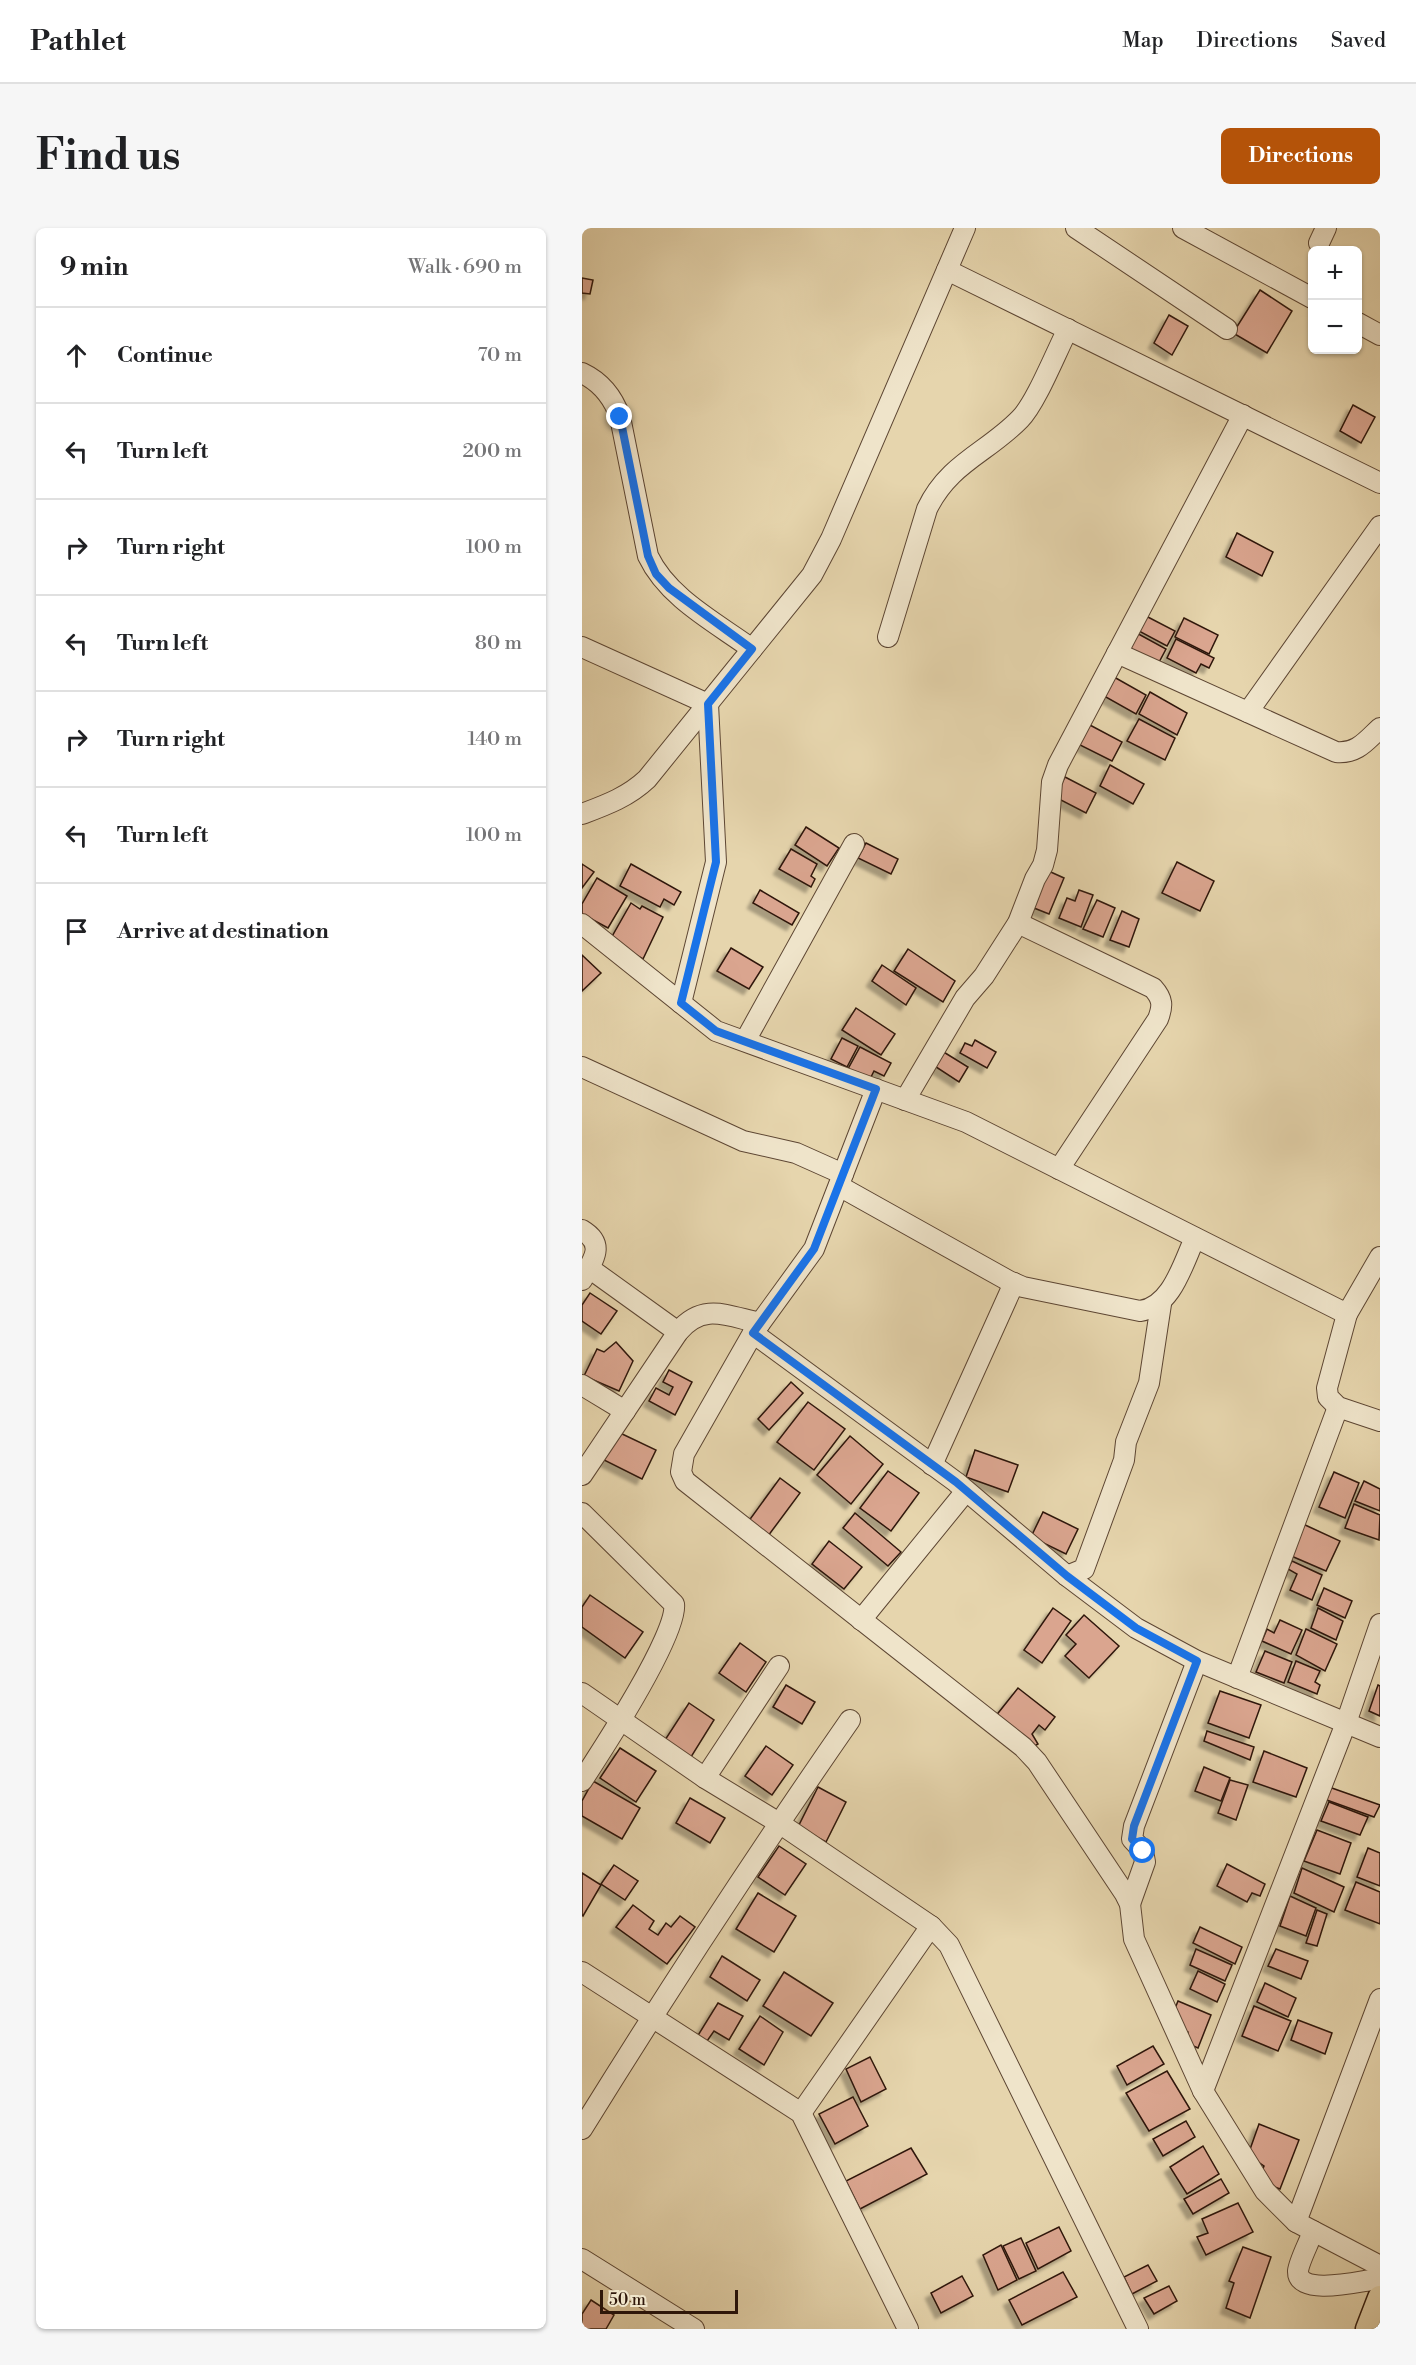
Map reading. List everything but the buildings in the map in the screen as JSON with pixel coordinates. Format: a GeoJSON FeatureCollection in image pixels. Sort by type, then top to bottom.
{"type":"FeatureCollection","features":[{"type":"Feature","properties":{"kind":"main road"},"geometry":{"type":"LineString","coordinates":[[1368,2329],[1380,2298]]}},
{"type":"Feature","properties":{"kind":"street"},"geometry":{"type":"LineString","coordinates":[[582,814],[622,798],[636,790],[647,779],[812,575],[965,228]]}},
{"type":"Feature","properties":{"kind":"street"},"geometry":{"type":"LineString","coordinates":[[1076,228],[1227,329]]}},
{"type":"Feature","properties":{"kind":"street"},"geometry":{"type":"LineString","coordinates":[[1183,228],[1308,296]]}},
{"type":"Feature","properties":{"kind":"street"},"geometry":{"type":"LineString","coordinates":[[947,270],[1380,483]]}},
{"type":"Feature","properties":{"kind":"street"},"geometry":{"type":"LineString","coordinates":[[1362,325],[1380,335]]}},
{"type":"Feature","properties":{"kind":"street"},"geometry":{"type":"LineString","coordinates":[[888,637],[927,508],[934,495],[950,474],[1022,417],[1068,329]]}},
{"type":"Feature","properties":{"kind":"street"},"geometry":{"type":"LineString","coordinates":[[582,373],[604,388],[614,401],[620,417],[648,556],[656,574],[669,588],[752,649]]}},
{"type":"Feature","properties":{"kind":"street"},"geometry":{"type":"LineString","coordinates":[[905,1100],[965,998],[984,976],[1018,924],[1035,879],[1043,865],[1047,849],[1052,782],[1058,765],[1243,415]]}},
{"type":"Feature","properties":{"kind":"street"},"geometry":{"type":"LineString","coordinates":[[1248,712],[1380,526]]}},
{"type":"Feature","properties":{"kind":"street"},"geometry":{"type":"LineString","coordinates":[[582,647],[708,704]]}},
{"type":"Feature","properties":{"kind":"street"},"geometry":{"type":"LineString","coordinates":[[1117,653],[1336,752],[1356,751],[1380,728]]}},
{"type":"Feature","properties":{"kind":"street"},"geometry":{"type":"LineString","coordinates":[[681,1003],[716,862],[708,704]]}},
{"type":"Feature","properties":{"kind":"street"},"geometry":{"type":"LineString","coordinates":[[745,1041],[854,844]]}},
{"type":"Feature","properties":{"kind":"street"},"geometry":{"type":"LineString","coordinates":[[582,924],[716,1031],[966,1122],[1347,1314]]}},
{"type":"Feature","properties":{"kind":"street"},"geometry":{"type":"LineString","coordinates":[[1018,924],[1153,988],[1161,997],[1163,1007],[1158,1019],[1059,1169]]}},
{"type":"Feature","properties":{"kind":"street"},"geometry":{"type":"LineString","coordinates":[[582,1067],[743,1141],[796,1153],[1023,1287],[1140,1311],[1151,1310],[1161,1304],[1167,1296],[1195,1238]]}},
{"type":"Feature","properties":{"kind":"street"},"geometry":{"type":"LineString","coordinates":[[876,1089],[814,1249],[756,1328],[684,1454],[681,1472],[685,1481],[1023,1747],[1037,1762],[1130,1904],[1134,1939],[1203,2091],[1265,2191],[1305,2226],[1380,2266]]}},
{"type":"Feature","properties":{"kind":"street"},"geometry":{"type":"LineString","coordinates":[[582,1230],[594,1240],[596,1248],[596,1254],[585,1274],[678,1332]]}},
{"type":"Feature","properties":{"kind":"street"},"geometry":{"type":"LineString","coordinates":[[1380,1257],[1347,1314],[1327,1388],[1328,1397],[1338,1407],[1380,1422]]}},
{"type":"Feature","properties":{"kind":"street"},"geometry":{"type":"LineString","coordinates":[[932,1466],[1014,1283]]}},
{"type":"Feature","properties":{"kind":"street"},"geometry":{"type":"LineString","coordinates":[[1067,1576],[1084,1569],[1124,1460],[1126,1442],[1149,1383],[1161,1304]]}},
{"type":"Feature","properties":{"kind":"street"},"geometry":{"type":"LineString","coordinates":[[582,1475],[678,1332],[691,1319],[710,1312],[756,1328],[966,1491],[1067,1576],[1136,1628],[1197,1661],[1380,1737]]}},
{"type":"Feature","properties":{"kind":"street"},"geometry":{"type":"LineString","coordinates":[[582,1385],[625,1411]]}},
{"type":"Feature","properties":{"kind":"street"},"geometry":{"type":"LineString","coordinates":[[1237,1678],[1338,1407]]}},
{"type":"Feature","properties":{"kind":"street"},"geometry":{"type":"LineString","coordinates":[[861,1620],[966,1491]]}},
{"type":"Feature","properties":{"kind":"street"},"geometry":{"type":"LineString","coordinates":[[582,1513],[674,1604],[674,1621],[621,1719],[582,1781]]}},
{"type":"Feature","properties":{"kind":"street"},"geometry":{"type":"LineString","coordinates":[[1203,2091],[1346,1723],[1380,1624]]}},
{"type":"Feature","properties":{"kind":"street"},"geometry":{"type":"LineString","coordinates":[[1130,1904],[1145,1862],[1143,1851],[1132,1839],[1134,1826],[1197,1661]]}},
{"type":"Feature","properties":{"kind":"street"},"geometry":{"type":"LineString","coordinates":[[705,1778],[779,1666]]}},
{"type":"Feature","properties":{"kind":"street"},"geometry":{"type":"LineString","coordinates":[[582,1693],[705,1778],[779,1823],[931,1926],[949,1945],[1129,2326]]}},
{"type":"Feature","properties":{"kind":"street"},"geometry":{"type":"LineString","coordinates":[[582,2129],[652,2016],[850,1720]]}},
{"type":"Feature","properties":{"kind":"street"},"geometry":{"type":"LineString","coordinates":[[801,2113],[931,1926]]}},
{"type":"Feature","properties":{"kind":"street"},"geometry":{"type":"LineString","coordinates":[[582,1972],[801,2113],[908,2329]]}},
{"type":"Feature","properties":{"kind":"street"},"geometry":{"type":"LineString","coordinates":[[1380,2000],[1305,2226],[1298,2270],[1300,2278],[1315,2286],[1371,2280],[1380,2282]]}},
{"type":"Feature","properties":{"kind":"street"},"geometry":{"type":"LineString","coordinates":[[582,2259],[694,2329]]}},
{"type":"Feature","properties":{"kind":"route"},"geometry":{"type":"LineString","coordinates":[[620,417],[648,556],[656,574],[669,588],[752,649],[708,704],[716,862],[681,1003],[716,1031],[876,1089],[814,1249],[753,1333],[956,1482],[1067,1576],[1136,1628],[1197,1661],[1134,1826],[1132,1839],[1143,1851]]}}]}
